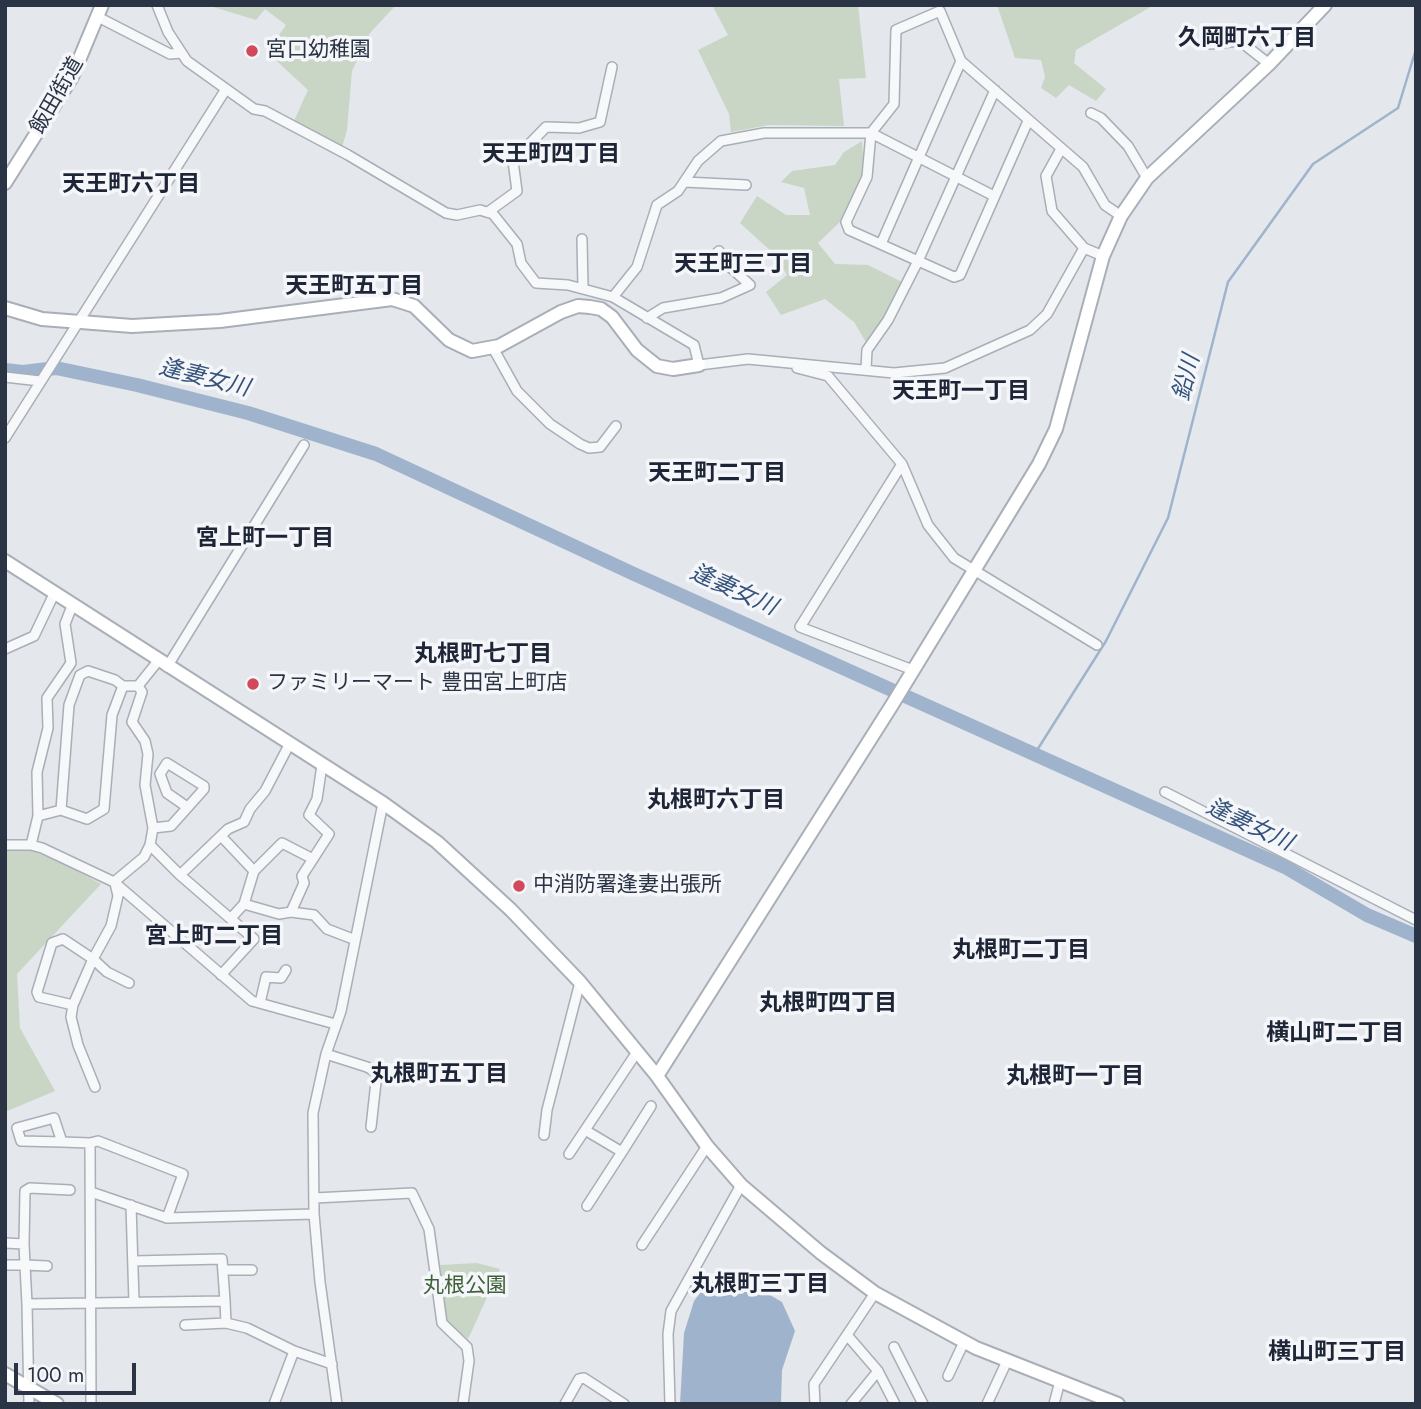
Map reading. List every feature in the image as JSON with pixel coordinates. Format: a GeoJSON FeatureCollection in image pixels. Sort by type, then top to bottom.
{"type":"FeatureCollection","features":[{"type":"Feature","properties":{"kind":"street"},"geometry":{"type":"LineString","coordinates":[[158,5],[181,53],[226,89],[254,109],[265,111],[348,155],[446,213],[488,212],[517,191],[513,161],[546,127],[579,128],[600,121],[612,67]]}},
{"type":"Feature","properties":{"kind":"street"},"geometry":{"type":"LineString","coordinates":[[657,1076],[911,674],[1039,464],[1056,429],[1102,256],[1121,216],[1147,178],[1269,64],[1325,5]]}},
{"type":"Feature","properties":{"kind":"street"},"geometry":{"type":"LineString","coordinates":[[100,11],[170,54],[181,53]]}},
{"type":"Feature","properties":{"kind":"street","name":"飯田街道"},"geometry":{"type":"LineString","coordinates":[[5,183],[72,77],[100,11]]}},
{"type":"Feature","properties":{"kind":"street"},"geometry":{"type":"LineString","coordinates":[[1028,121],[960,275],[954,277],[849,230],[845,222],[867,177],[871,133],[894,104],[896,30],[940,11],[961,61],[1083,167],[1105,205],[1121,216]]}},
{"type":"Feature","properties":{"kind":"street"},"geometry":{"type":"LineString","coordinates":[[1210,44],[1240,41],[1269,64]]}},
{"type":"Feature","properties":{"kind":"street"},"geometry":{"type":"LineString","coordinates":[[881,244],[961,61]]}},
{"type":"Feature","properties":{"kind":"street"},"geometry":{"type":"LineString","coordinates":[[5,438],[226,89]]}},
{"type":"Feature","properties":{"kind":"street"},"geometry":{"type":"LineString","coordinates":[[866,369],[867,350],[888,320],[918,261],[995,90]]}},
{"type":"Feature","properties":{"kind":"street"},"geometry":{"type":"LineString","coordinates":[[1091,113],[1101,118],[1128,146],[1147,178]]}},
{"type":"Feature","properties":{"kind":"street"},"geometry":{"type":"LineString","coordinates":[[613,297],[637,267],[657,205],[678,191],[698,161],[721,141],[764,133],[871,133],[994,196]]}},
{"type":"Feature","properties":{"kind":"street"},"geometry":{"type":"LineString","coordinates":[[1061,149],[1046,176],[1052,211],[1084,248],[1102,256]]}},
{"type":"Feature","properties":{"kind":"street"},"geometry":{"type":"LineString","coordinates":[[685,182],[746,185]]}},
{"type":"Feature","properties":{"kind":"street"},"geometry":{"type":"LineString","coordinates":[[488,212],[509,230],[517,244],[521,263],[536,284],[583,288],[613,297],[694,345],[699,365]]}},
{"type":"Feature","properties":{"kind":"street"},"geometry":{"type":"LineString","coordinates":[[582,239],[583,288]]}},
{"type":"Feature","properties":{"kind":"street"},"geometry":{"type":"LineString","coordinates":[[5,308],[43,319],[132,326],[187,324],[392,299],[414,306],[461,348],[472,351],[494,348],[561,312],[578,306],[600,309],[612,317],[637,350],[657,366],[673,369],[748,359],[911,373],[945,368],[1030,330],[1047,314],[1084,248]]}},
{"type":"Feature","properties":{"kind":"street"},"geometry":{"type":"LineString","coordinates":[[647,318],[663,308],[722,298],[750,285],[716,254],[719,251]]}},
{"type":"Feature","properties":{"kind":"street"},"geometry":{"type":"LineString","coordinates":[[494,348],[504,371],[523,397],[550,424],[580,444],[589,448],[600,447],[616,426]]}},
{"type":"Feature","properties":{"kind":"street"},"geometry":{"type":"LineString","coordinates":[[789,364],[828,376],[902,464],[928,525],[954,558],[1097,645]]}},
{"type":"Feature","properties":{"kind":"street"},"geometry":{"type":"LineString","coordinates":[[5,377],[42,380]]}},
{"type":"Feature","properties":{"kind":"street"},"geometry":{"type":"LineString","coordinates":[[61,810],[69,705],[80,675],[89,671],[115,680],[123,686],[138,686],[162,664],[304,445]]}},
{"type":"Feature","properties":{"kind":"street"},"geometry":{"type":"LineString","coordinates":[[902,464],[800,627],[911,674]]}},
{"type":"Feature","properties":{"kind":"street"},"geometry":{"type":"LineString","coordinates":[[6,563],[383,803],[437,842],[474,874],[580,982],[657,1076],[706,1146],[741,1185],[821,1253],[875,1293],[964,1342],[1060,1381],[1088,1398],[1118,1404]]}},
{"type":"Feature","properties":{"kind":"street"},"geometry":{"type":"LineString","coordinates":[[5,649],[34,636],[54,594]]}},
{"type":"Feature","properties":{"kind":"street"},"geometry":{"type":"LineString","coordinates":[[32,845],[38,816],[36,784],[48,729],[47,698],[69,669],[65,624],[72,606]]}},
{"type":"Feature","properties":{"kind":"street"},"geometry":{"type":"LineString","coordinates":[[38,816],[61,810],[87,819],[104,809],[112,715],[123,686]]}},
{"type":"Feature","properties":{"kind":"street"},"geometry":{"type":"LineString","coordinates":[[114,882],[144,857],[150,845],[153,828],[145,785],[148,754],[145,741],[132,722],[142,692],[138,686]]}},
{"type":"Feature","properties":{"kind":"street"},"geometry":{"type":"LineString","coordinates":[[180,875],[228,829],[244,822],[250,809],[265,791],[289,745]]}},
{"type":"Feature","properties":{"kind":"street"},"geometry":{"type":"LineString","coordinates":[[153,828],[171,826],[204,789],[204,786],[167,764],[160,774],[167,793],[187,807]]}},
{"type":"Feature","properties":{"kind":"street"},"geometry":{"type":"LineString","coordinates":[[291,912],[304,883],[302,876],[329,834],[309,815],[317,799],[322,765]]}},
{"type":"Feature","properties":{"kind":"street"},"geometry":{"type":"LineString","coordinates":[[1165,792],[1416,920]]}},
{"type":"Feature","properties":{"kind":"street"},"geometry":{"type":"LineString","coordinates":[[337,1404],[320,1282],[314,1214],[316,1198],[313,1113],[326,1054],[341,1011],[353,940],[383,803]]}},
{"type":"Feature","properties":{"kind":"street"},"geometry":{"type":"LineString","coordinates":[[221,836],[254,871]]}},
{"type":"Feature","properties":{"kind":"street"},"geometry":{"type":"LineString","coordinates":[[231,918],[244,904],[254,871],[282,843],[313,859]]}},
{"type":"Feature","properties":{"kind":"street"},"geometry":{"type":"LineString","coordinates":[[5,845],[32,845],[114,882],[252,1001],[335,1024]]}},
{"type":"Feature","properties":{"kind":"street"},"geometry":{"type":"LineString","coordinates":[[150,845],[180,875],[254,939],[221,975]]}},
{"type":"Feature","properties":{"kind":"street"},"geometry":{"type":"LineString","coordinates":[[94,1087],[71,1017],[73,1005],[111,926],[118,896],[114,882]]}},
{"type":"Feature","properties":{"kind":"street"},"geometry":{"type":"LineString","coordinates":[[244,904],[279,914],[291,912],[314,915],[327,929],[353,940]]}},
{"type":"Feature","properties":{"kind":"street"},"geometry":{"type":"LineString","coordinates":[[73,1005],[39,997],[37,992],[52,943],[63,939],[129,983]]}},
{"type":"Feature","properties":{"kind":"street"},"geometry":{"type":"LineString","coordinates":[[260,1003],[267,977],[281,978],[286,970]]}},
{"type":"Feature","properties":{"kind":"street"},"geometry":{"type":"LineString","coordinates":[[544,1135],[547,1110],[580,982]]}},
{"type":"Feature","properties":{"kind":"street"},"geometry":{"type":"LineString","coordinates":[[569,1154],[636,1052]]}},
{"type":"Feature","properties":{"kind":"street"},"geometry":{"type":"LineString","coordinates":[[326,1054],[367,1067],[377,1073],[371,1127]]}},
{"type":"Feature","properties":{"kind":"street"},"geometry":{"type":"LineString","coordinates":[[587,1206],[651,1106]]}},
{"type":"Feature","properties":{"kind":"street"},"geometry":{"type":"LineString","coordinates":[[62,1142],[54,1118],[17,1128],[21,1141],[90,1143],[98,1141],[183,1174],[167,1218]]}},
{"type":"Feature","properties":{"kind":"street"},"geometry":{"type":"LineString","coordinates":[[585,1129],[622,1152]]}},
{"type":"Feature","properties":{"kind":"street"},"geometry":{"type":"LineString","coordinates":[[90,1143],[91,1404]]}},
{"type":"Feature","properties":{"kind":"street"},"geometry":{"type":"LineString","coordinates":[[642,1245],[706,1146]]}},
{"type":"Feature","properties":{"kind":"street"},"geometry":{"type":"LineString","coordinates":[[670,1404],[668,1334],[671,1311],[741,1185]]}},
{"type":"Feature","properties":{"kind":"street"},"geometry":{"type":"LineString","coordinates":[[29,1404],[25,1191],[30,1188],[70,1190]]}},
{"type":"Feature","properties":{"kind":"street"},"geometry":{"type":"LineString","coordinates":[[91,1192],[167,1218],[314,1214]]}},
{"type":"Feature","properties":{"kind":"street"},"geometry":{"type":"LineString","coordinates":[[316,1198],[412,1193],[429,1228],[442,1322],[467,1347],[469,1361],[463,1404]]}},
{"type":"Feature","properties":{"kind":"street"},"geometry":{"type":"LineString","coordinates":[[131,1205],[134,1302]]}},
{"type":"Feature","properties":{"kind":"street"},"geometry":{"type":"LineString","coordinates":[[5,1243],[24,1244]]}},
{"type":"Feature","properties":{"kind":"street"},"geometry":{"type":"LineString","coordinates":[[133,1261],[219,1258],[224,1261],[226,1323]]}},
{"type":"Feature","properties":{"kind":"street"},"geometry":{"type":"LineString","coordinates":[[5,1265],[47,1266]]}},
{"type":"Feature","properties":{"kind":"street"},"geometry":{"type":"LineString","coordinates":[[225,1270],[251,1270]]}},
{"type":"Feature","properties":{"kind":"street"},"geometry":{"type":"LineString","coordinates":[[815,1404],[814,1384],[875,1293]]}},
{"type":"Feature","properties":{"kind":"street"},"geometry":{"type":"LineString","coordinates":[[27,1304],[225,1300]]}},
{"type":"Feature","properties":{"kind":"street"},"geometry":{"type":"LineString","coordinates":[[186,1325],[226,1323],[247,1328],[294,1351],[332,1364]]}},
{"type":"Feature","properties":{"kind":"street"},"geometry":{"type":"LineString","coordinates":[[847,1335],[878,1371],[895,1404]]}},
{"type":"Feature","properties":{"kind":"street"},"geometry":{"type":"LineString","coordinates":[[948,1376],[964,1342]]}},
{"type":"Feature","properties":{"kind":"street"},"geometry":{"type":"LineString","coordinates":[[894,1347],[923,1404]]}},
{"type":"Feature","properties":{"kind":"street"},"geometry":{"type":"LineString","coordinates":[[274,1404],[294,1351]]}},
{"type":"Feature","properties":{"kind":"street"},"geometry":{"type":"LineString","coordinates":[[987,1404],[1007,1361]]}},
{"type":"Feature","properties":{"kind":"street"},"geometry":{"type":"LineString","coordinates":[[851,1404],[878,1371]]}},
{"type":"Feature","properties":{"kind":"street"},"geometry":{"type":"LineString","coordinates":[[5,1374],[57,1404]]}},
{"type":"Feature","properties":{"kind":"street"},"geometry":{"type":"LineString","coordinates":[[565,1404],[579,1379],[584,1378],[624,1404]]}},
{"type":"Feature","properties":{"kind":"street"},"geometry":{"type":"LineString","coordinates":[[1054,1404],[1060,1381]]}},
{"type":"Feature","properties":{"kind":"street"},"geometry":{"type":"LineString","coordinates":[[606,1392],[607,1404]]}},
{"type":"Feature","properties":{"kind":"green space"},"geometry":{"type":"Polygon","coordinates":[[[207,5],[396,5],[370,33],[352,71],[347,130],[341,151],[294,121],[308,90],[267,52],[286,25],[265,9],[256,20],[207,5]]]}},
{"type":"Feature","properties":{"kind":"green space"},"geometry":{"type":"Polygon","coordinates":[[[712,5],[858,5],[866,78],[839,79],[844,126],[769,125],[731,132],[729,114],[698,50],[728,35],[712,5]]]}},
{"type":"Feature","properties":{"kind":"green space"},"geometry":{"type":"Polygon","coordinates":[[[997,5],[1154,5],[1076,50],[1074,63],[1106,89],[1096,101],[1069,85],[1056,98],[1041,88],[1045,77],[1041,60],[1015,58],[997,5]]]}},
{"type":"Feature","properties":{"kind":"green space"},"geometry":{"type":"Polygon","coordinates":[[[862,141],[864,172],[842,220],[818,243],[835,264],[868,265],[904,283],[886,320],[867,344],[854,322],[825,299],[781,315],[766,292],[787,275],[773,253],[740,223],[757,196],[786,215],[810,215],[804,188],[781,182],[792,171],[835,165],[844,152],[862,141]]]}},
{"type":"Feature","properties":{"kind":"green space"},"geometry":{"type":"Polygon","coordinates":[[[23,847],[67,865],[101,884],[17,974],[20,1028],[55,1091],[5,1112],[5,849],[23,847]]]}},
{"type":"Feature","properties":{"kind":"green space","name":"丸根公園"},"geometry":{"type":"Polygon","coordinates":[[[477,1263],[500,1269],[468,1339],[447,1322],[440,1265],[477,1263]]]}},
{"type":"Feature","properties":{"kind":"water"},"geometry":{"type":"Polygon","coordinates":[[[732,1273],[782,1302],[795,1331],[782,1370],[781,1404],[680,1404],[684,1333],[694,1301],[714,1275],[732,1273]]]}},
{"type":"Feature","properties":{"kind":"waterway","name":"鉛川"},"geometry":{"type":"LineString","coordinates":[[1034,755],[1106,641],[1168,518],[1228,282],[1313,164],[1398,108],[1416,49]]}},
{"type":"Feature","properties":{"kind":"waterway","name":"逢妻女川"},"geometry":{"type":"LineString","coordinates":[[5,370],[23,372],[56,368],[137,385],[248,413],[376,454],[634,574],[1285,867],[1367,915],[1416,936]]}},
{"type":"Feature","properties":{"kind":"place","name":"宮口幼稚園"},"geometry":{"type":"Point","coordinates":[252,51]}},
{"type":"Feature","properties":{"kind":"place","name":"ファミリーマート 豊田宮上町店"},"geometry":{"type":"Point","coordinates":[253,684]}},
{"type":"Feature","properties":{"kind":"place","name":"中消防署逢妻出張所"},"geometry":{"type":"Point","coordinates":[519,886]}},
{"type":"Feature","properties":{"kind":"district","name":"久岡町六丁目"},"geometry":{"type":"Point","coordinates":[1247,39]}},
{"type":"Feature","properties":{"kind":"district","name":"天王町四丁目"},"geometry":{"type":"Point","coordinates":[551,155]}},
{"type":"Feature","properties":{"kind":"district","name":"天王町六丁目"},"geometry":{"type":"Point","coordinates":[131,185]}},
{"type":"Feature","properties":{"kind":"district","name":"天王町三丁目"},"geometry":{"type":"Point","coordinates":[743,265]}},
{"type":"Feature","properties":{"kind":"district","name":"天王町五丁目"},"geometry":{"type":"Point","coordinates":[354,287]}},
{"type":"Feature","properties":{"kind":"district","name":"天王町一丁目"},"geometry":{"type":"Point","coordinates":[961,392]}},
{"type":"Feature","properties":{"kind":"district","name":"天王町二丁目"},"geometry":{"type":"Point","coordinates":[717,474]}},
{"type":"Feature","properties":{"kind":"district","name":"宮上町一丁目"},"geometry":{"type":"Point","coordinates":[265,539]}},
{"type":"Feature","properties":{"kind":"district","name":"丸根町七丁目"},"geometry":{"type":"Point","coordinates":[483,655]}},
{"type":"Feature","properties":{"kind":"district","name":"丸根町六丁目"},"geometry":{"type":"Point","coordinates":[716,801]}},
{"type":"Feature","properties":{"kind":"district","name":"宮上町二丁目"},"geometry":{"type":"Point","coordinates":[214,937]}},
{"type":"Feature","properties":{"kind":"district","name":"丸根町二丁目"},"geometry":{"type":"Point","coordinates":[1021,951]}},
{"type":"Feature","properties":{"kind":"district","name":"丸根町四丁目"},"geometry":{"type":"Point","coordinates":[828,1004]}},
{"type":"Feature","properties":{"kind":"district","name":"横山町二丁目"},"geometry":{"type":"Point","coordinates":[1335,1034]}},
{"type":"Feature","properties":{"kind":"district","name":"丸根町五丁目"},"geometry":{"type":"Point","coordinates":[439,1075]}},
{"type":"Feature","properties":{"kind":"district","name":"丸根町一丁目"},"geometry":{"type":"Point","coordinates":[1075,1077]}},
{"type":"Feature","properties":{"kind":"district","name":"丸根町三丁目"},"geometry":{"type":"Point","coordinates":[760,1285]}},
{"type":"Feature","properties":{"kind":"district","name":"横山町三丁目"},"geometry":{"type":"Point","coordinates":[1337,1353]}}]}
